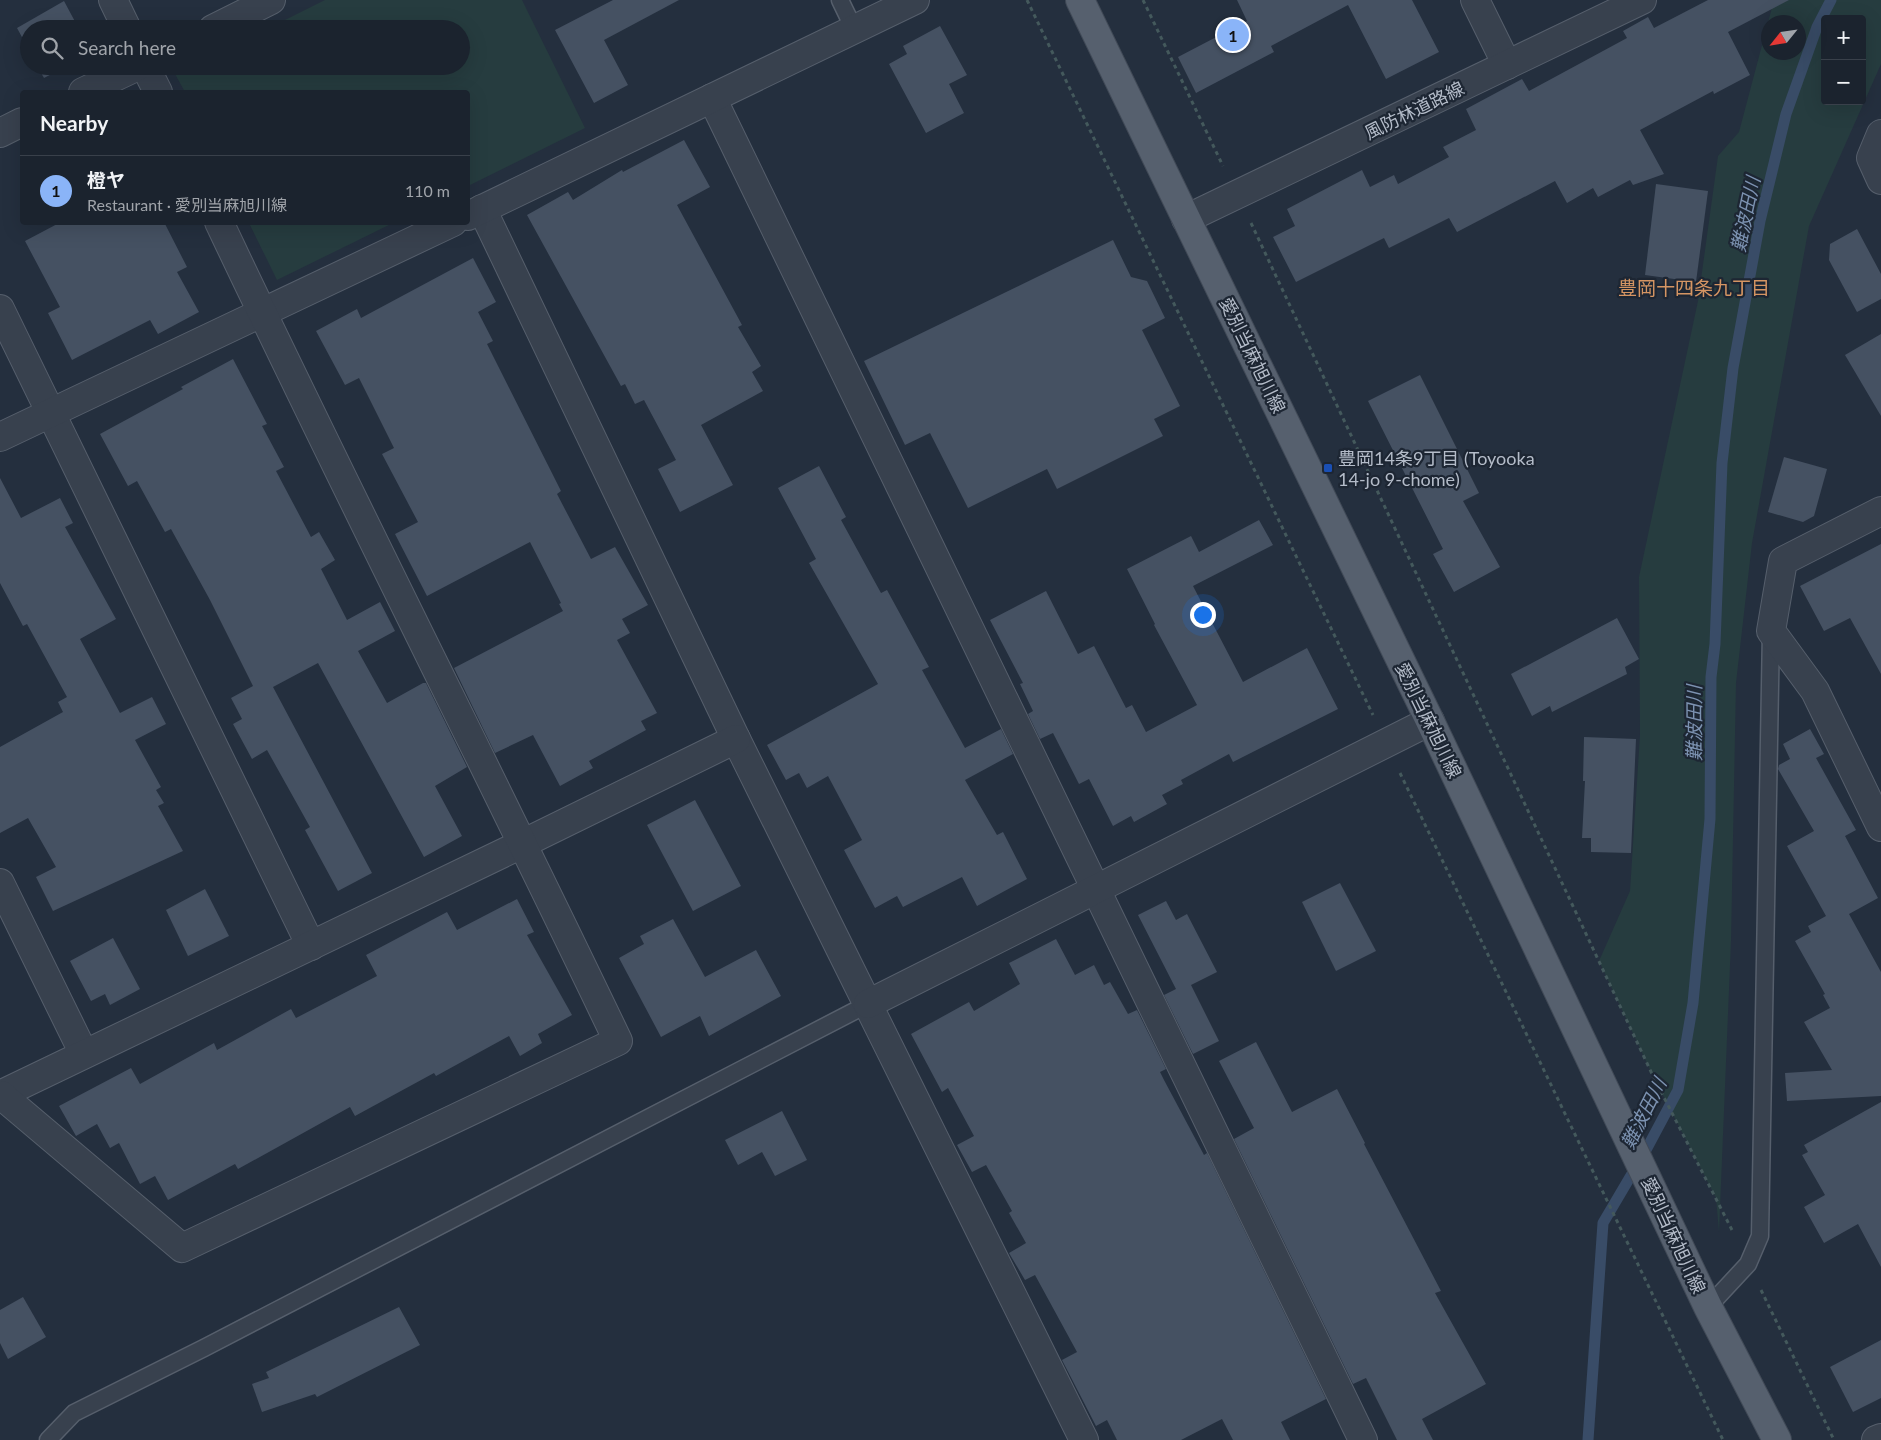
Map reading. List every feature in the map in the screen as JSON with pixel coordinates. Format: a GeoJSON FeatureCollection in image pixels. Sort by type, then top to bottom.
{"type":"FeatureCollection","features":[{"type":"Feature","properties":{"kind":"main road","name":"愛別当麻旭川線"},"geometry":{"type":"LineString","coordinates":[[1080,0],[1430,721],[1708,1307],[1777,1440]]}},
{"type":"Feature","properties":{"kind":"street"},"geometry":{"type":"LineString","coordinates":[[113,0],[123,20]]}},
{"type":"Feature","properties":{"kind":"street"},"geometry":{"type":"LineString","coordinates":[[231,20],[271,0]]}},
{"type":"Feature","properties":{"kind":"street"},"geometry":{"type":"LineString","coordinates":[[915,0],[475,212],[1084,1440]]}},
{"type":"Feature","properties":{"kind":"street"},"geometry":{"type":"LineString","coordinates":[[1475,0],[1507,65]]}},
{"type":"Feature","properties":{"kind":"street","name":"風防林道路線"},"geometry":{"type":"LineString","coordinates":[[1186,219],[1642,0]]}},
{"type":"Feature","properties":{"kind":"street"},"geometry":{"type":"LineString","coordinates":[[87,90],[119,75]]}},
{"type":"Feature","properties":{"kind":"street"},"geometry":{"type":"LineString","coordinates":[[150,75],[157,90]]}},
{"type":"Feature","properties":{"kind":"street"},"geometry":{"type":"LineString","coordinates":[[712,98],[1363,1440]]}},
{"type":"Feature","properties":{"kind":"street"},"geometry":{"type":"LineString","coordinates":[[0,133],[20,123]]}},
{"type":"Feature","properties":{"kind":"street"},"geometry":{"type":"LineString","coordinates":[[1881,134],[1871,158],[1881,180]]}},
{"type":"Feature","properties":{"kind":"street"},"geometry":{"type":"LineString","coordinates":[[220,225],[524,843],[618,1041],[182,1248],[1,1095],[524,843],[736,739]]}},
{"type":"Feature","properties":{"kind":"street"},"geometry":{"type":"LineString","coordinates":[[0,437],[447,225]]}},
{"type":"Feature","properties":{"kind":"street"},"geometry":{"type":"LineString","coordinates":[[0,309],[311,946]]}},
{"type":"Feature","properties":{"kind":"street"},"geometry":{"type":"LineString","coordinates":[[1881,511],[1782,561],[1771,631],[1815,691],[1881,827]]}},
{"type":"Feature","properties":{"kind":"street"},"geometry":{"type":"LineString","coordinates":[[868,1004],[1430,721]]}},
{"type":"Feature","properties":{"kind":"street"},"geometry":{"type":"LineString","coordinates":[[0,883],[84,1054]]}},
{"type":"Feature","properties":{"kind":"street"},"geometry":{"type":"LineString","coordinates":[[1876,1440],[1881,1438]]}},
{"type":"Feature","properties":{"kind":"lane"},"geometry":{"type":"LineString","coordinates":[[840,0],[854,29]]}},
{"type":"Feature","properties":{"kind":"lane"},"geometry":{"type":"LineString","coordinates":[[1708,1307],[1748,1264],[1760,1236],[1771,631]]}},
{"type":"Feature","properties":{"kind":"lane"},"geometry":{"type":"LineString","coordinates":[[48,1440],[74,1412],[204,1348],[868,1004]]}},
{"type":"Feature","properties":{"kind":"path"},"geometry":{"type":"LineString","coordinates":[[1027,0],[1723,1440]]}},
{"type":"Feature","properties":{"kind":"path"},"geometry":{"type":"LineString","coordinates":[[1143,0],[1653,1076],[1716,1198],[1834,1440]]}},
{"type":"Feature","properties":{"kind":"green space"},"geometry":{"type":"Polygon","coordinates":[[[325,0],[522,0],[585,128],[470,185],[470,90],[184,90],[176,75],[470,75],[470,20],[285,20],[325,0]]]}},
{"type":"Feature","properties":{"kind":"green space"},"geometry":{"type":"Polygon","coordinates":[[[1774,0],[1881,0],[1881,64],[1866,98],[1866,15],[1821,15],[1821,105],[1863,105],[1809,226],[1752,543],[1736,683],[1731,941],[1719,1232],[1716,1198],[1653,1076],[1599,961],[1630,891],[1640,735],[1639,577],[1698,301],[1718,156],[1739,132],[1761,49],[1761,60],[1806,60],[1806,15],[1770,15],[1774,0]]]}},
{"type":"Feature","properties":{"kind":"green space"},"geometry":{"type":"Polygon","coordinates":[[[250,225],[389,225],[277,280],[250,225]]]}},
{"type":"Feature","properties":{"kind":"building"},"geometry":{"type":"Polygon","coordinates":[[[613,0],[679,0],[604,40],[628,85],[594,103],[555,30],[613,0]]]}},
{"type":"Feature","properties":{"kind":"building"},"geometry":{"type":"Polygon","coordinates":[[[1237,0],[1412,0],[1439,52],[1386,79],[1348,5],[1271,46],[1274,52],[1196,93],[1178,57],[1247,21],[1237,0]]]}},
{"type":"Feature","properties":{"kind":"building"},"geometry":{"type":"Polygon","coordinates":[[[1708,0],[1789,0],[1728,32],[1750,75],[1714,94],[1713,91],[1640,130],[1664,174],[1633,185],[1630,180],[1598,197],[1593,188],[1567,203],[1555,181],[1457,232],[1449,218],[1389,248],[1384,238],[1296,282],[1273,237],[1295,226],[1287,209],[1362,170],[1370,187],[1394,175],[1398,184],[1449,157],[1443,147],[1476,130],[1466,109],[1522,79],[1529,91],[1627,38],[1623,31],[1648,17],[1654,28],[1708,0]]]}},
{"type":"Feature","properties":{"kind":"building"},"geometry":{"type":"Polygon","coordinates":[[[64,1],[74,20],[31,20],[64,1]]]}},
{"type":"Feature","properties":{"kind":"building"},"geometry":{"type":"Polygon","coordinates":[[[940,26],[967,75],[949,84],[964,113],[926,133],[889,64],[907,54],[903,46],[940,26]]]}},
{"type":"Feature","properties":{"kind":"building"},"geometry":{"type":"Polygon","coordinates":[[[684,140],[710,187],[677,205],[742,325],[738,327],[761,366],[752,372],[763,391],[701,425],[733,485],[680,512],[658,469],[676,460],[644,400],[635,404],[625,384],[621,386],[527,215],[568,192],[573,200],[622,170],[623,172],[684,140]]]}},
{"type":"Feature","properties":{"kind":"building"},"geometry":{"type":"Polygon","coordinates":[[[1656,184],[1708,191],[1696,282],[1645,275],[1656,184]]]}},
{"type":"Feature","properties":{"kind":"building"},"geometry":{"type":"Polygon","coordinates":[[[55,225],[166,225],[187,267],[177,272],[199,312],[158,334],[150,320],[72,360],[48,313],[60,307],[25,241],[55,225]]]}},
{"type":"Feature","properties":{"kind":"building"},"geometry":{"type":"Polygon","coordinates":[[[1857,229],[1881,274],[1881,299],[1857,312],[1829,260],[1830,244],[1857,229]]]}},
{"type":"Feature","properties":{"kind":"building"},"geometry":{"type":"Polygon","coordinates":[[[1113,240],[1131,277],[1147,281],[1165,318],[1142,330],[1180,406],[1154,419],[1163,436],[1057,489],[1047,469],[968,508],[930,433],[905,445],[864,361],[1113,240]]]}},
{"type":"Feature","properties":{"kind":"building"},"geometry":{"type":"Polygon","coordinates":[[[473,258],[496,302],[478,312],[493,341],[487,344],[561,491],[557,494],[591,559],[615,547],[648,605],[622,619],[630,633],[617,640],[657,713],[641,721],[646,730],[589,761],[593,768],[560,786],[533,735],[495,753],[454,668],[563,611],[559,604],[561,603],[530,542],[427,596],[395,534],[418,522],[382,454],[394,448],[359,378],[345,385],[316,331],[357,309],[361,318],[473,258]]]}},
{"type":"Feature","properties":{"kind":"building"},"geometry":{"type":"Polygon","coordinates":[[[1881,334],[1881,416],[1845,355],[1881,334]]]}},
{"type":"Feature","properties":{"kind":"building"},"geometry":{"type":"Polygon","coordinates":[[[233,359],[267,424],[262,426],[284,467],[276,471],[311,537],[319,532],[335,560],[321,569],[347,620],[380,602],[395,631],[358,651],[387,703],[426,683],[467,767],[435,786],[462,836],[424,857],[318,663],[273,687],[372,873],[338,891],[305,830],[310,827],[267,750],[252,759],[233,724],[242,719],[231,698],[253,686],[210,600],[171,529],[165,532],[137,481],[128,486],[100,434],[183,389],[181,387],[233,359]]]}},
{"type":"Feature","properties":{"kind":"building"},"geometry":{"type":"Polygon","coordinates":[[[1420,375],[1479,493],[1463,501],[1500,567],[1454,592],[1433,554],[1443,549],[1368,401],[1420,375]]]}},
{"type":"Feature","properties":{"kind":"building"},"geometry":{"type":"Polygon","coordinates":[[[1784,457],[1827,469],[1814,516],[1803,522],[1768,512],[1784,457]]]}},
{"type":"Feature","properties":{"kind":"building"},"geometry":{"type":"Polygon","coordinates":[[[819,466],[846,517],[841,520],[881,593],[887,590],[929,667],[922,670],[965,748],[1001,729],[1013,754],[965,780],[997,835],[1003,832],[1027,879],[977,906],[962,877],[903,907],[897,896],[875,908],[844,850],[862,840],[828,776],[807,788],[799,773],[786,780],[767,745],[878,684],[809,563],[816,559],[778,488],[819,466]]]}},
{"type":"Feature","properties":{"kind":"building"},"geometry":{"type":"Polygon","coordinates":[[[0,478],[21,518],[60,498],[73,523],[65,527],[116,619],[80,639],[120,713],[152,697],[166,724],[135,740],[161,787],[156,790],[164,803],[158,806],[183,851],[53,911],[36,877],[56,867],[28,818],[0,833],[0,747],[63,712],[58,702],[67,697],[27,624],[23,626],[0,583],[0,478]]]}},
{"type":"Feature","properties":{"kind":"building"},"geometry":{"type":"Polygon","coordinates":[[[1259,520],[1273,545],[1193,586],[1243,682],[1307,648],[1338,709],[1233,762],[1229,754],[1181,780],[1183,784],[1162,795],[1167,804],[1134,822],[1131,816],[1113,826],[1089,779],[1079,784],[1053,733],[1040,739],[1028,714],[1033,711],[1020,684],[1023,683],[990,620],[1046,591],[1078,654],[1094,646],[1126,708],[1132,705],[1146,732],[1197,705],[1154,625],[1127,569],[1191,536],[1199,552],[1259,520]]]}},
{"type":"Feature","properties":{"kind":"building"},"geometry":{"type":"Polygon","coordinates":[[[1881,544],[1881,674],[1850,618],[1824,631],[1800,586],[1881,544]]]}},
{"type":"Feature","properties":{"kind":"building"},"geometry":{"type":"Polygon","coordinates":[[[1617,618],[1639,659],[1625,667],[1627,674],[1552,712],[1550,706],[1532,716],[1511,674],[1617,618]]]}},
{"type":"Feature","properties":{"kind":"building"},"geometry":{"type":"Polygon","coordinates":[[[1810,729],[1824,754],[1816,758],[1856,830],[1845,836],[1878,898],[1849,914],[1881,972],[1881,1096],[1787,1101],[1785,1073],[1832,1070],[1804,1022],[1830,1008],[1823,995],[1825,994],[1795,941],[1811,932],[1808,926],[1826,916],[1787,846],[1814,831],[1778,769],[1779,765],[1790,759],[1783,744],[1810,729]]]}},
{"type":"Feature","properties":{"kind":"building"},"geometry":{"type":"Polygon","coordinates":[[[1584,737],[1636,739],[1631,853],[1591,852],[1591,838],[1582,838],[1585,781],[1583,781],[1584,737]]]}},
{"type":"Feature","properties":{"kind":"building"},"geometry":{"type":"Polygon","coordinates":[[[695,800],[741,886],[693,911],[647,825],[695,800]]]}},
{"type":"Feature","properties":{"kind":"building"},"geometry":{"type":"Polygon","coordinates":[[[1340,883],[1376,951],[1336,971],[1302,902],[1340,883]]]}},
{"type":"Feature","properties":{"kind":"building"},"geometry":{"type":"Polygon","coordinates":[[[205,889],[229,936],[188,956],[166,910],[205,889]]]}},
{"type":"Feature","properties":{"kind":"building"},"geometry":{"type":"Polygon","coordinates":[[[517,899],[534,932],[527,935],[572,1015],[538,1034],[542,1043],[520,1056],[509,1036],[436,1076],[434,1073],[355,1116],[350,1107],[238,1169],[235,1164],[168,1200],[155,1176],[140,1184],[119,1143],[110,1148],[97,1124],[76,1136],[59,1106],[131,1068],[140,1084],[214,1043],[217,1050],[291,1009],[296,1018],[377,976],[366,955],[447,912],[457,930],[517,899]]]}},
{"type":"Feature","properties":{"kind":"building"},"geometry":{"type":"Polygon","coordinates":[[[1166,901],[1176,920],[1187,914],[1217,972],[1191,985],[1219,1041],[1193,1054],[1164,995],[1176,989],[1138,915],[1166,901]]]}},
{"type":"Feature","properties":{"kind":"building"},"geometry":{"type":"Polygon","coordinates":[[[673,919],[705,977],[756,950],[781,996],[709,1036],[700,1016],[661,1037],[619,958],[644,944],[640,936],[673,919]]]}},
{"type":"Feature","properties":{"kind":"building"},"geometry":{"type":"Polygon","coordinates":[[[113,938],[140,989],[110,1005],[105,994],[91,1001],[70,961],[113,938]]]}},
{"type":"Feature","properties":{"kind":"building"},"geometry":{"type":"Polygon","coordinates":[[[1056,939],[1075,975],[1094,965],[1104,985],[1110,982],[1128,1014],[1137,1010],[1166,1069],[1160,1072],[1204,1155],[1207,1153],[1326,1399],[1281,1422],[1290,1440],[1233,1440],[1222,1419],[1181,1440],[1117,1440],[1107,1420],[1096,1426],[1062,1360],[1077,1352],[1035,1275],[1025,1280],[1009,1253],[1026,1243],[1009,1213],[1012,1211],[986,1165],[972,1172],[957,1145],[974,1136],[948,1088],[942,1092],[911,1034],[969,1002],[974,1011],[1020,984],[1009,963],[1056,939]]]}},
{"type":"Feature","properties":{"kind":"building"},"geometry":{"type":"Polygon","coordinates":[[[1256,1042],[1292,1112],[1337,1089],[1441,1291],[1435,1293],[1486,1384],[1422,1419],[1433,1440],[1397,1440],[1366,1378],[1353,1384],[1234,1139],[1254,1128],[1219,1061],[1256,1042]]]}},
{"type":"Feature","properties":{"kind":"building"},"geometry":{"type":"Polygon","coordinates":[[[1881,1102],[1881,1267],[1858,1224],[1824,1243],[1804,1207],[1825,1195],[1802,1155],[1808,1152],[1804,1145],[1881,1102]]]}},
{"type":"Feature","properties":{"kind":"building"},"geometry":{"type":"Polygon","coordinates":[[[782,1111],[807,1160],[775,1176],[762,1152],[738,1165],[725,1140],[782,1111]]]}},
{"type":"Feature","properties":{"kind":"building"},"geometry":{"type":"Polygon","coordinates":[[[23,1297],[46,1337],[8,1359],[0,1343],[0,1310],[23,1297]]]}},
{"type":"Feature","properties":{"kind":"building"},"geometry":{"type":"Polygon","coordinates":[[[399,1307],[420,1345],[317,1397],[315,1394],[262,1412],[252,1384],[269,1378],[266,1372],[399,1307]]]}},
{"type":"Feature","properties":{"kind":"building"},"geometry":{"type":"Polygon","coordinates":[[[1881,1340],[1881,1398],[1853,1412],[1830,1367],[1881,1340]]]}},
{"type":"Feature","properties":{"kind":"waterway","name":"難波田川"},"geometry":{"type":"LineString","coordinates":[[1588,1440],[1603,1223],[1646,1150],[1678,1090],[1693,1003],[1710,819],[1711,677],[1715,644],[1722,463],[1733,368],[1760,221],[1786,114],[1817,27],[1831,0]]}},
{"type":"Feature","properties":{"kind":"place","name":"橙ヤ"},"geometry":{"type":"Point","coordinates":[1233,35]}},
{"type":"Feature","properties":{"kind":"place","name":"豊岡14条9丁目 (Toyooka 14-jo 9-chome)"},"geometry":{"type":"Point","coordinates":[1328,468]}},
{"type":"Feature","properties":{"kind":"district","name":"豊岡十四条九丁目"},"geometry":{"type":"Point","coordinates":[1694,287]}}]}
